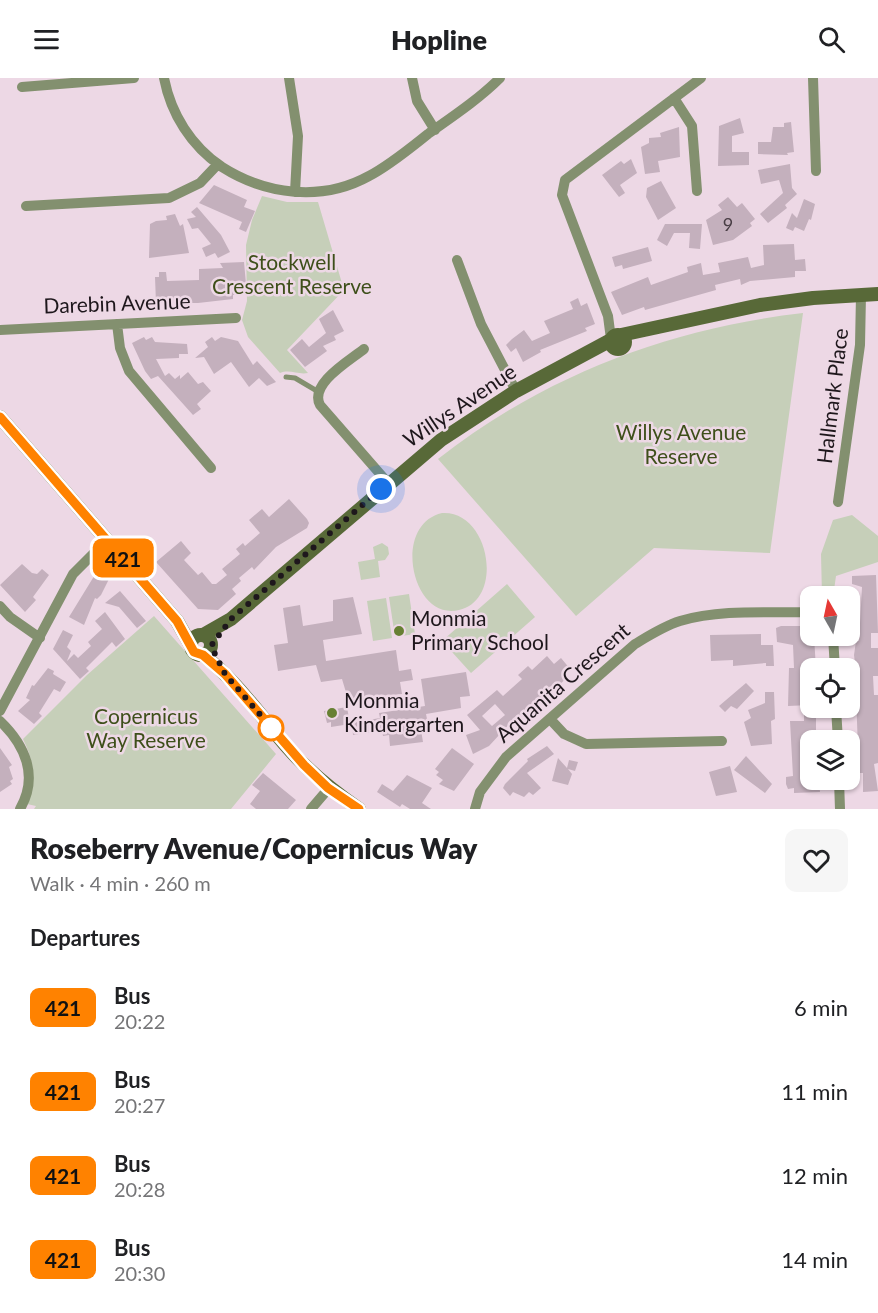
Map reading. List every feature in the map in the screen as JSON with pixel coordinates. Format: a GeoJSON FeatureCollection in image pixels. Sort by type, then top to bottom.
{"type":"FeatureCollection","features":[{"type":"Feature","properties":{"kind":"street"},"geometry":{"type":"LineString","coordinates":[[22,87],[134,78]]}},
{"type":"Feature","properties":{"kind":"street"},"geometry":{"type":"LineString","coordinates":[[164,78],[171,105],[181,125],[198,146],[218,164],[249,182],[296,192],[329,190],[367,178],[435,130],[500,78]]}},
{"type":"Feature","properties":{"kind":"street"},"geometry":{"type":"LineString","coordinates":[[289,78],[298,136],[296,192]]}},
{"type":"Feature","properties":{"kind":"street"},"geometry":{"type":"LineString","coordinates":[[412,78],[417,101],[435,130]]}},
{"type":"Feature","properties":{"kind":"street"},"geometry":{"type":"LineString","coordinates":[[813,78],[816,171]]}},
{"type":"Feature","properties":{"kind":"street"},"geometry":{"type":"LineString","coordinates":[[618,341],[562,195],[562,186],[565,180],[695,80]]}},
{"type":"Feature","properties":{"kind":"street"},"geometry":{"type":"LineString","coordinates":[[674,98],[692,126],[697,191]]}},
{"type":"Feature","properties":{"kind":"street"},"geometry":{"type":"LineString","coordinates":[[26,206],[169,198],[200,183],[218,164]]}},
{"type":"Feature","properties":{"kind":"street"},"geometry":{"type":"LineString","coordinates":[[457,260],[481,324],[516,390]]}},
{"type":"Feature","properties":{"kind":"street","name":"Willys Avenue"},"geometry":{"type":"LineString","coordinates":[[203,644],[388,483],[441,440],[516,390],[618,341],[658,329],[760,305],[878,294]]}},
{"type":"Feature","properties":{"kind":"street","name":"Hallmark Place"},"geometry":{"type":"LineString","coordinates":[[838,502],[860,345],[861,295]]}},
{"type":"Feature","properties":{"kind":"street","name":"Darebin Avenue"},"geometry":{"type":"LineString","coordinates":[[0,330],[237,319]]}},
{"type":"Feature","properties":{"kind":"street"},"geometry":{"type":"LineString","coordinates":[[117,324],[120,348],[129,371],[213,468]]}},
{"type":"Feature","properties":{"kind":"street"},"geometry":{"type":"LineString","coordinates":[[364,349],[317,391],[320,405],[388,483]]}},
{"type":"Feature","properties":{"kind":"street"},"geometry":{"type":"LineString","coordinates":[[0,417],[177,621],[203,644],[225,674],[296,756],[328,788],[359,809]]}},
{"type":"Feature","properties":{"kind":"street"},"geometry":{"type":"LineString","coordinates":[[0,711],[73,574],[107,540]]}},
{"type":"Feature","properties":{"kind":"street"},"geometry":{"type":"LineString","coordinates":[[0,606],[10,617],[40,638]]}},
{"type":"Feature","properties":{"kind":"street","name":"Aquanita Crescent"},"geometry":{"type":"LineString","coordinates":[[475,809],[480,792],[490,775],[506,757],[635,644],[658,630],[680,621],[707,616],[800,612]]}},
{"type":"Feature","properties":{"kind":"street"},"geometry":{"type":"LineString","coordinates":[[549,719],[564,734],[586,744],[722,741]]}},
{"type":"Feature","properties":{"kind":"street"},"geometry":{"type":"LineString","coordinates":[[0,721],[16,737],[27,757],[28,786],[20,809]]}},
{"type":"Feature","properties":{"kind":"street"},"geometry":{"type":"LineString","coordinates":[[311,809],[328,788]]}},
{"type":"Feature","properties":{"kind":"street"},"geometry":{"type":"LineString","coordinates":[[839,790],[840,809]]}},
{"type":"Feature","properties":{"kind":"lane"},"geometry":{"type":"LineString","coordinates":[[286,377],[295,378],[317,391]]}},
{"type":"Feature","properties":{"kind":"green space","name":"Stockwell Crescent Reserve"},"geometry":{"type":"Polygon","coordinates":[[[262,196],[287,202],[318,202],[344,290],[287,350],[308,373],[280,373],[248,337],[242,320],[247,301],[246,245],[252,220],[262,196]]]}},
{"type":"Feature","properties":{"kind":"green space","name":"Willys Avenue Reserve"},"geometry":{"type":"Polygon","coordinates":[[[803,313],[770,553],[654,548],[576,616],[438,459],[521,403],[610,360],[705,330],[803,313]]]}},
{"type":"Feature","properties":{"kind":"green space"},"geometry":{"type":"Polygon","coordinates":[[[442,513],[458,516],[471,525],[481,540],[486,557],[486,574],[482,590],[473,603],[459,610],[443,610],[429,602],[420,588],[414,571],[413,552],[417,535],[426,521],[442,513]]]}},
{"type":"Feature","properties":{"kind":"green space"},"geometry":{"type":"Polygon","coordinates":[[[852,515],[878,536],[878,562],[836,576],[835,586],[822,586],[821,554],[833,520],[852,515]]]}},
{"type":"Feature","properties":{"kind":"green space"},"geometry":{"type":"Polygon","coordinates":[[[382,543],[388,547],[389,554],[385,560],[378,561],[380,577],[361,580],[358,562],[375,559],[373,547],[382,543]]]}},
{"type":"Feature","properties":{"kind":"green space"},"geometry":{"type":"Polygon","coordinates":[[[507,584],[535,617],[471,673],[442,641],[507,584]]]}},
{"type":"Feature","properties":{"kind":"green space"},"geometry":{"type":"Polygon","coordinates":[[[409,594],[415,634],[395,637],[389,597],[409,594]]]}},
{"type":"Feature","properties":{"kind":"green space"},"geometry":{"type":"Polygon","coordinates":[[[386,598],[392,638],[373,641],[367,601],[386,598]]]}},
{"type":"Feature","properties":{"kind":"green space","name":"Copernicus Way Reserve"},"geometry":{"type":"Polygon","coordinates":[[[154,616],[276,754],[231,809],[34,809],[36,806],[27,804],[31,787],[32,764],[23,739],[87,675],[154,616]]]}},
{"type":"Feature","properties":{"kind":"building"},"geometry":{"type":"Polygon","coordinates":[[[740,118],[744,133],[732,136],[732,152],[749,152],[749,165],[718,166],[719,126],[740,118]]]}},
{"type":"Feature","properties":{"kind":"building"},"geometry":{"type":"Polygon","coordinates":[[[791,122],[794,152],[787,153],[788,155],[758,154],[758,142],[771,142],[773,127],[784,127],[784,123],[791,122]]]}},
{"type":"Feature","properties":{"kind":"building"},"geometry":{"type":"Polygon","coordinates":[[[679,127],[680,157],[658,161],[660,172],[645,174],[641,147],[649,143],[649,138],[661,137],[660,133],[679,127]]]}},
{"type":"Feature","properties":{"kind":"building"},"geometry":{"type":"Polygon","coordinates":[[[631,159],[637,173],[620,185],[625,193],[619,197],[602,175],[621,161],[624,164],[631,159]]]}},
{"type":"Feature","properties":{"kind":"building"},"geometry":{"type":"Polygon","coordinates":[[[790,164],[792,188],[797,194],[785,205],[787,208],[768,223],[760,214],[783,193],[779,180],[761,184],[758,170],[790,164]]]}},
{"type":"Feature","properties":{"kind":"building"},"geometry":{"type":"Polygon","coordinates":[[[661,181],[676,208],[658,220],[646,197],[647,188],[661,181]]]}},
{"type":"Feature","properties":{"kind":"building"},"geometry":{"type":"Polygon","coordinates":[[[214,185],[247,200],[244,207],[255,211],[246,232],[239,229],[242,222],[199,203],[214,185]]]}},
{"type":"Feature","properties":{"kind":"building"},"geometry":{"type":"Polygon","coordinates":[[[728,197],[737,207],[742,203],[755,219],[750,223],[752,226],[733,240],[713,245],[706,220],[722,210],[718,205],[728,197]]]}},
{"type":"Feature","properties":{"kind":"building"},"geometry":{"type":"Polygon","coordinates":[[[804,199],[815,204],[811,220],[809,219],[804,231],[795,227],[793,231],[786,228],[792,213],[797,218],[804,199]]]}},
{"type":"Feature","properties":{"kind":"building"},"geometry":{"type":"Polygon","coordinates":[[[197,207],[221,235],[230,252],[218,258],[215,253],[206,257],[202,248],[211,244],[198,228],[192,229],[187,219],[196,217],[191,212],[197,207]]]}},
{"type":"Feature","properties":{"kind":"building"},"geometry":{"type":"Polygon","coordinates":[[[175,214],[180,226],[183,224],[189,253],[149,258],[150,224],[167,220],[166,216],[175,214]]]}},
{"type":"Feature","properties":{"kind":"building"},"geometry":{"type":"Polygon","coordinates":[[[665,224],[702,224],[700,249],[689,248],[690,233],[674,233],[667,246],[657,240],[665,224]]]}},
{"type":"Feature","properties":{"kind":"building"},"geometry":{"type":"Polygon","coordinates":[[[794,244],[795,260],[805,259],[806,271],[795,271],[795,277],[750,281],[741,285],[740,279],[715,285],[716,290],[645,310],[644,307],[622,315],[611,292],[648,277],[651,285],[688,272],[687,267],[701,263],[703,275],[720,272],[718,263],[748,257],[751,268],[764,265],[763,245],[794,244]]]}},
{"type":"Feature","properties":{"kind":"building"},"geometry":{"type":"Polygon","coordinates":[[[648,247],[652,261],[623,269],[622,265],[615,267],[612,257],[648,247]]]}},
{"type":"Feature","properties":{"kind":"building"},"geometry":{"type":"Polygon","coordinates":[[[244,262],[247,295],[233,295],[233,299],[198,303],[156,303],[155,277],[159,277],[159,272],[166,272],[167,281],[199,280],[199,269],[223,268],[220,263],[244,262]]]}},
{"type":"Feature","properties":{"kind":"building"},"geometry":{"type":"Polygon","coordinates":[[[578,298],[581,306],[587,303],[595,324],[585,328],[587,331],[540,350],[541,352],[523,362],[516,348],[511,352],[506,345],[524,330],[532,341],[550,333],[544,321],[573,309],[570,302],[578,298]]]}},
{"type":"Feature","properties":{"kind":"building"},"geometry":{"type":"Polygon","coordinates":[[[333,310],[344,331],[334,336],[336,340],[323,346],[327,351],[305,367],[290,350],[302,339],[309,347],[326,333],[319,319],[333,310]]]}},
{"type":"Feature","properties":{"kind":"building"},"geometry":{"type":"Polygon","coordinates":[[[144,337],[146,340],[152,337],[155,342],[187,344],[188,354],[179,354],[179,358],[156,359],[165,376],[169,373],[175,379],[180,375],[180,379],[188,372],[198,384],[203,382],[211,391],[197,404],[201,409],[193,415],[158,376],[151,379],[145,371],[132,343],[144,337]]]}},
{"type":"Feature","properties":{"kind":"building"},"geometry":{"type":"Polygon","coordinates":[[[212,337],[215,341],[221,337],[238,341],[253,365],[257,361],[276,382],[267,386],[259,378],[249,387],[231,362],[214,374],[204,357],[195,358],[208,347],[205,342],[212,337]]]}},
{"type":"Feature","properties":{"kind":"building"},"geometry":{"type":"Polygon","coordinates":[[[289,499],[307,519],[309,523],[307,528],[276,547],[254,570],[252,567],[239,578],[241,581],[232,589],[236,594],[218,610],[198,609],[156,562],[181,541],[191,553],[184,560],[198,575],[202,572],[212,584],[216,584],[227,575],[222,569],[240,554],[236,549],[243,543],[245,546],[260,533],[249,520],[262,509],[269,517],[289,499]]]}},
{"type":"Feature","properties":{"kind":"building"},"geometry":{"type":"Polygon","coordinates":[[[22,564],[32,573],[37,574],[42,569],[49,575],[33,597],[36,600],[25,612],[0,585],[22,564]]]}},
{"type":"Feature","properties":{"kind":"building"},"geometry":{"type":"Polygon","coordinates":[[[96,573],[109,579],[101,595],[95,598],[84,625],[69,617],[96,573]]]}},
{"type":"Feature","properties":{"kind":"building"},"geometry":{"type":"Polygon","coordinates":[[[876,575],[878,633],[871,633],[871,648],[878,648],[878,676],[873,676],[874,695],[878,695],[878,763],[874,764],[878,791],[863,792],[863,773],[860,773],[860,730],[857,730],[857,718],[860,718],[860,658],[854,658],[854,655],[855,646],[860,646],[862,587],[852,584],[852,576],[876,575]]]}},
{"type":"Feature","properties":{"kind":"building"},"geometry":{"type":"Polygon","coordinates":[[[120,591],[146,621],[137,628],[119,607],[105,603],[120,591]]]}},
{"type":"Feature","properties":{"kind":"building"},"geometry":{"type":"Polygon","coordinates":[[[353,597],[362,634],[323,640],[326,661],[396,650],[399,671],[411,669],[413,680],[400,682],[402,694],[348,699],[342,679],[321,682],[316,665],[278,671],[274,645],[288,643],[283,608],[300,605],[303,626],[333,621],[333,600],[353,597]]]}},
{"type":"Feature","properties":{"kind":"building"},"geometry":{"type":"Polygon","coordinates":[[[105,612],[125,639],[116,647],[112,642],[86,668],[89,671],[80,679],[53,649],[63,630],[73,635],[67,647],[71,651],[67,661],[74,654],[78,658],[91,646],[88,642],[102,629],[95,621],[105,612]]]}},
{"type":"Feature","properties":{"kind":"building"},"geometry":{"type":"Polygon","coordinates":[[[800,626],[800,646],[815,646],[815,658],[800,658],[800,705],[788,706],[789,668],[794,668],[793,645],[777,642],[776,628],[800,626]]]}},
{"type":"Feature","properties":{"kind":"building"},"geometry":{"type":"Polygon","coordinates":[[[761,634],[761,645],[773,645],[774,666],[766,666],[766,663],[733,666],[733,660],[711,661],[710,635],[761,634]]]}},
{"type":"Feature","properties":{"kind":"building"},"geometry":{"type":"Polygon","coordinates":[[[547,656],[554,664],[561,658],[571,670],[565,674],[568,677],[517,722],[514,719],[489,746],[473,754],[466,735],[480,730],[467,715],[497,690],[503,696],[522,679],[518,675],[528,666],[532,670],[547,656]],[[495,704],[482,716],[492,726],[505,715],[495,704]]]}},
{"type":"Feature","properties":{"kind":"building"},"geometry":{"type":"Polygon","coordinates":[[[48,668],[66,682],[60,692],[54,689],[39,713],[42,716],[34,724],[18,711],[30,700],[26,698],[32,685],[34,686],[48,668]]]}},
{"type":"Feature","properties":{"kind":"building"},"geometry":{"type":"Polygon","coordinates":[[[466,672],[470,696],[460,697],[461,708],[426,714],[429,729],[421,730],[423,742],[390,746],[389,735],[383,736],[382,731],[353,735],[352,723],[380,718],[379,713],[425,706],[421,679],[466,672]]]}},
{"type":"Feature","properties":{"kind":"building"},"geometry":{"type":"Polygon","coordinates":[[[746,683],[754,691],[737,709],[731,706],[725,712],[719,706],[746,683]]]}},
{"type":"Feature","properties":{"kind":"building"},"geometry":{"type":"Polygon","coordinates":[[[765,692],[774,692],[775,719],[771,721],[772,744],[751,746],[744,722],[751,718],[748,710],[765,703],[765,692]]]}},
{"type":"Feature","properties":{"kind":"building"},"geometry":{"type":"Polygon","coordinates":[[[347,707],[350,724],[331,727],[331,722],[327,723],[324,711],[347,707]]]}},
{"type":"Feature","properties":{"kind":"building"},"geometry":{"type":"Polygon","coordinates":[[[804,718],[816,718],[816,730],[800,730],[800,790],[820,790],[820,792],[794,793],[794,788],[788,789],[786,784],[786,777],[793,776],[790,721],[804,721],[804,718]]]}},
{"type":"Feature","properties":{"kind":"building"},"geometry":{"type":"Polygon","coordinates":[[[547,746],[554,754],[527,773],[541,788],[533,795],[529,792],[524,797],[513,792],[510,796],[503,788],[505,784],[528,761],[527,759],[547,746]]]}},
{"type":"Feature","properties":{"kind":"building"},"geometry":{"type":"Polygon","coordinates":[[[0,748],[12,765],[9,767],[13,779],[10,781],[12,784],[0,792],[0,748]]]}},
{"type":"Feature","properties":{"kind":"building"},"geometry":{"type":"Polygon","coordinates":[[[452,748],[474,764],[454,791],[439,784],[443,780],[436,775],[439,772],[435,769],[452,748]]]}},
{"type":"Feature","properties":{"kind":"building"},"geometry":{"type":"Polygon","coordinates":[[[746,756],[772,784],[765,793],[734,770],[746,756]]]}},
{"type":"Feature","properties":{"kind":"building"},"geometry":{"type":"Polygon","coordinates":[[[558,758],[567,768],[569,760],[578,762],[575,771],[568,769],[572,774],[568,785],[552,781],[558,758]]]}},
{"type":"Feature","properties":{"kind":"building"},"geometry":{"type":"Polygon","coordinates":[[[730,766],[737,792],[716,796],[709,772],[730,766]]]}},
{"type":"Feature","properties":{"kind":"building"},"geometry":{"type":"Polygon","coordinates":[[[263,773],[296,800],[288,809],[256,809],[250,804],[260,791],[252,785],[263,773]]]}},
{"type":"Feature","properties":{"kind":"building"},"geometry":{"type":"Polygon","coordinates":[[[407,775],[432,788],[422,803],[431,809],[410,809],[402,804],[400,807],[377,792],[382,784],[393,791],[407,775]]]}},
{"type":"Feature","properties":{"kind":"bus line","name":"421"},"geometry":{"type":"LineString","coordinates":[[0,417],[177,621],[194,652],[203,655],[225,674],[288,748],[328,788],[359,809]]}},
{"type":"Feature","properties":{"kind":"place","name":"Monmia Primary School"},"geometry":{"type":"Point","coordinates":[399,631]}},
{"type":"Feature","properties":{"kind":"place","name":"Monmia Kindergarten"},"geometry":{"type":"Point","coordinates":[332,713]}},
{"type":"Feature","properties":{"kind":"route"},"geometry":{"type":"LineString","coordinates":[[271,728],[276,733],[225,674],[211,646],[231,619],[381,489]]}}]}
